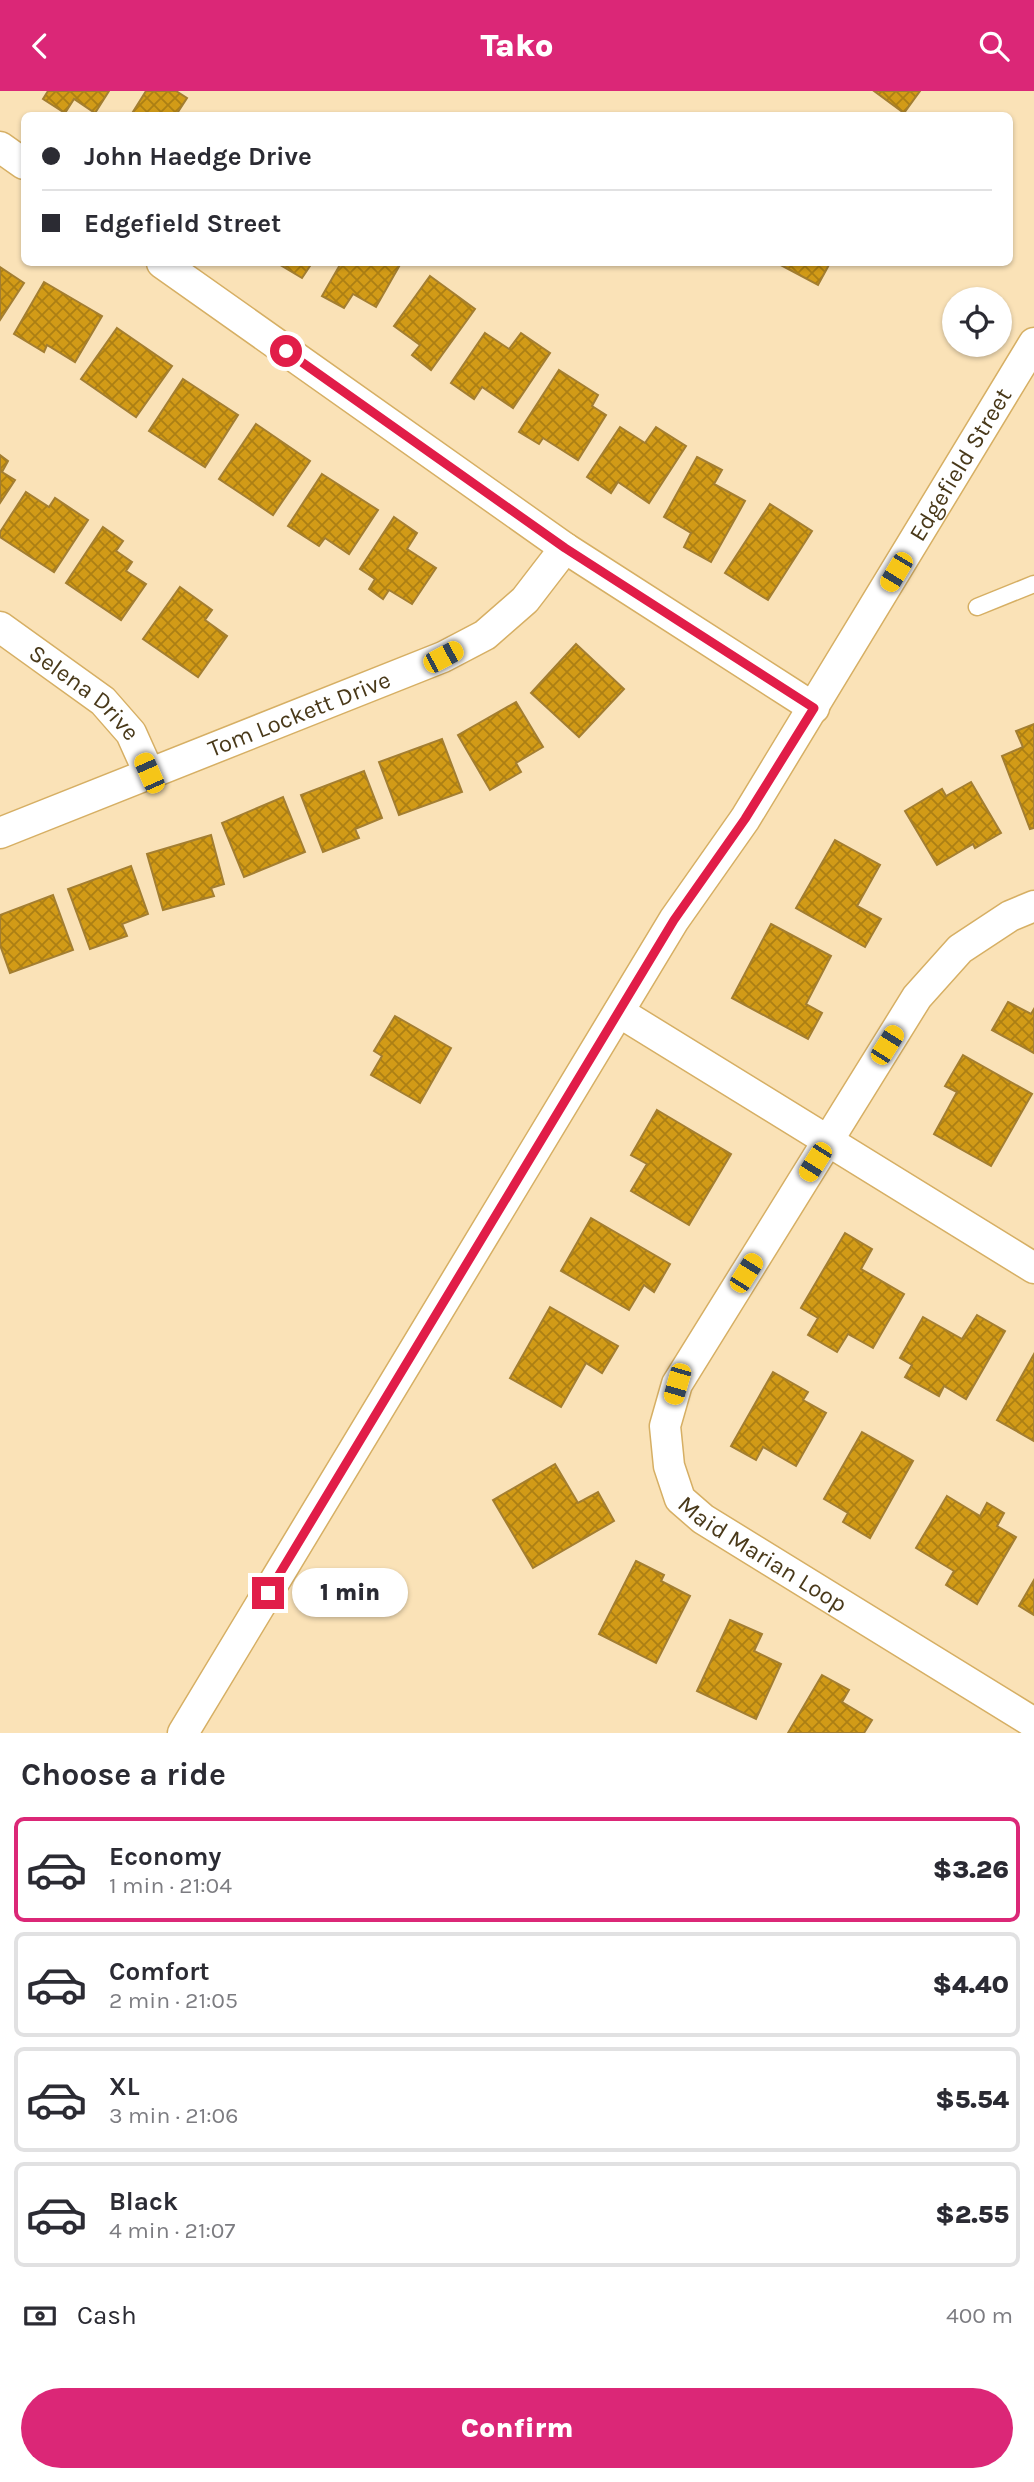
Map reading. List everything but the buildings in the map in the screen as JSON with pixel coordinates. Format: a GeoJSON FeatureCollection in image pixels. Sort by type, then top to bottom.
{"type":"FeatureCollection","features":[{"type":"Feature","properties":{"kind":"street"},"geometry":{"type":"LineString","coordinates":[[0,147],[21,162]]}},
{"type":"Feature","properties":{"kind":"street"},"geometry":{"type":"LineString","coordinates":[[166,266],[565,548],[814,708]]}},
{"type":"Feature","properties":{"kind":"street","name":"Edgefield Street"},"geometry":{"type":"LineString","coordinates":[[183,1733],[674,920],[745,819],[1033,347]]}},
{"type":"Feature","properties":{"kind":"street","name":"Tom Lockett Drive"},"geometry":{"type":"LineString","coordinates":[[0,833],[443,657],[485,635],[524,600],[565,548]]}},
{"type":"Feature","properties":{"kind":"street","name":"Selena Drive"},"geometry":{"type":"LineString","coordinates":[[0,627],[103,701],[131,733],[149,773]]}},
{"type":"Feature","properties":{"kind":"street","name":"Maid Marian Loop"},"geometry":{"type":"LineString","coordinates":[[1034,906],[1010,916],[960,950],[917,997],[677,1384],[665,1426],[669,1466],[680,1499],[703,1519],[1034,1723]]}},
{"type":"Feature","properties":{"kind":"street"},"geometry":{"type":"LineString","coordinates":[[620,1012],[1034,1268]]}},
{"type":"Feature","properties":{"kind":"lane"},"geometry":{"type":"LineString","coordinates":[[977,607],[1034,584]]}},
{"type":"Feature","properties":{"kind":"route"},"geometry":{"type":"LineString","coordinates":[[268,1593],[674,920],[745,819],[814,708],[565,548],[286,351]]}}]}
